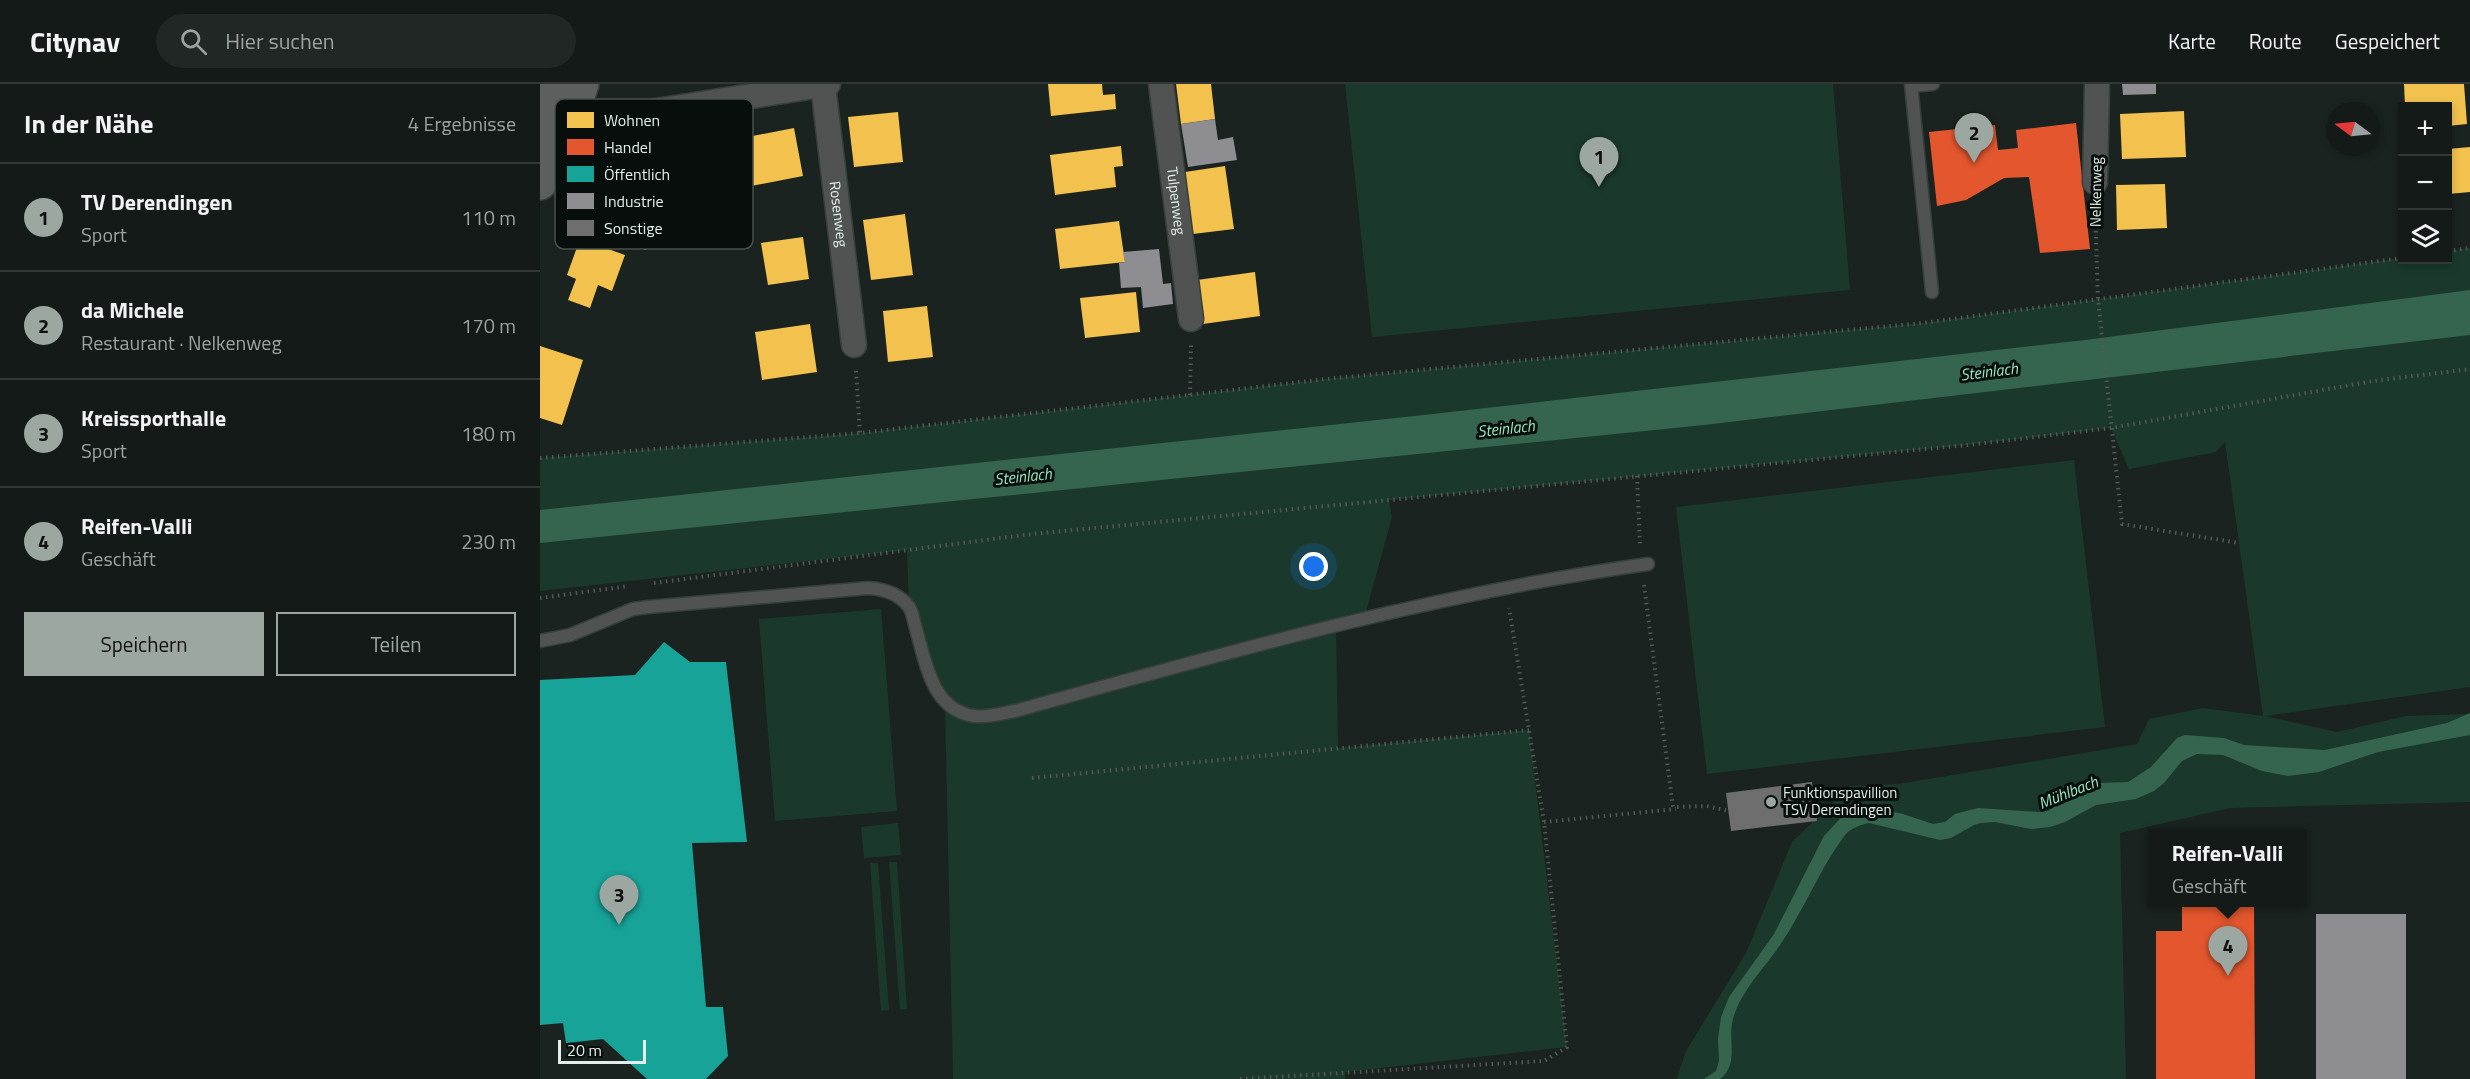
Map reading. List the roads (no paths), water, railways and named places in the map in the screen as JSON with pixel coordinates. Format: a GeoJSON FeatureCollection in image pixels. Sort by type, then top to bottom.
{"type":"FeatureCollection","features":[{"type":"Feature","properties":{"kind":"street"},"geometry":{"type":"LineString","coordinates":[[540,183],[555,84]]}},
{"type":"Feature","properties":{"kind":"street"},"geometry":{"type":"LineString","coordinates":[[573,99],[582,84]]}},
{"type":"Feature","properties":{"kind":"street"},"geometry":{"type":"LineString","coordinates":[[733,99],[828,84]]}},
{"type":"Feature","properties":{"kind":"street","name":"Tulpenweg"},"geometry":{"type":"LineString","coordinates":[[1161,84],[1191,320]]}},
{"type":"Feature","properties":{"kind":"street","name":"Nelkenweg"},"geometry":{"type":"LineString","coordinates":[[2095,182],[2097,84]]}},
{"type":"Feature","properties":{"kind":"street","name":"Rosenweg"},"geometry":{"type":"LineString","coordinates":[[823,85],[854,345]]}},
{"type":"Feature","properties":{"kind":"street"},"geometry":{"type":"LineString","coordinates":[[547,140],[555,127]]}},
{"type":"Feature","properties":{"kind":"lane"},"geometry":{"type":"LineString","coordinates":[[1932,292],[1912,85],[1933,84]]}},
{"type":"Feature","properties":{"kind":"lane"},"geometry":{"type":"LineString","coordinates":[[540,641],[570,635],[633,609],[882,588],[896,595],[909,608],[929,675],[945,704],[957,712],[976,717],[1016,711],[1382,614],[1508,586],[1645,564]]}},
{"type":"Feature","properties":{"kind":"water","name":"Steinlach"},"geometry":{"type":"Polygon","coordinates":[[[2470,290],[2470,335],[1704,425],[540,543],[540,510],[1433,414],[2085,340],[2470,290]]]}},
{"type":"Feature","properties":{"kind":"water"},"geometry":{"type":"Polygon","coordinates":[[[2470,713],[2470,735],[2378,752],[2319,772],[2288,776],[2262,771],[2223,755],[2197,754],[2182,761],[2164,783],[2154,791],[2136,799],[2096,805],[2065,822],[2050,827],[2031,829],[1995,822],[1981,823],[1951,838],[1940,840],[1869,823],[1856,827],[1845,835],[1836,848],[1790,929],[1742,998],[1733,1019],[1731,1059],[1726,1073],[1720,1079],[1704,1079],[1716,1071],[1719,1061],[1718,1039],[1721,1017],[1729,997],[1774,934],[1824,836],[1847,811],[1863,806],[1903,814],[1933,824],[1945,822],[1955,814],[1978,808],[2048,811],[2078,790],[2099,783],[2128,782],[2151,767],[2177,738],[2185,735],[2224,738],[2244,745],[2325,750],[2447,723],[2470,713]]]}},
{"type":"Feature","properties":{"kind":"place","name":"da Michele"},"geometry":{"type":"Point","coordinates":[1974,163]}},
{"type":"Feature","properties":{"kind":"place","name":"TV Derendingen"},"geometry":{"type":"Point","coordinates":[1599,187]}},
{"type":"Feature","properties":{"kind":"place","name":"Funktionspavillion TSV Derendingen"},"geometry":{"type":"Point","coordinates":[1771,802]}},
{"type":"Feature","properties":{"kind":"place","name":"Kreissporthalle"},"geometry":{"type":"Point","coordinates":[619,925]}},
{"type":"Feature","properties":{"kind":"place","name":"Reifen-Valli"},"geometry":{"type":"Point","coordinates":[2228,976]}},
{"type":"Feature","properties":{"kind":"water label","name":"Mühlbach"},"geometry":{"type":"Point","coordinates":[2068,792]}}]}
